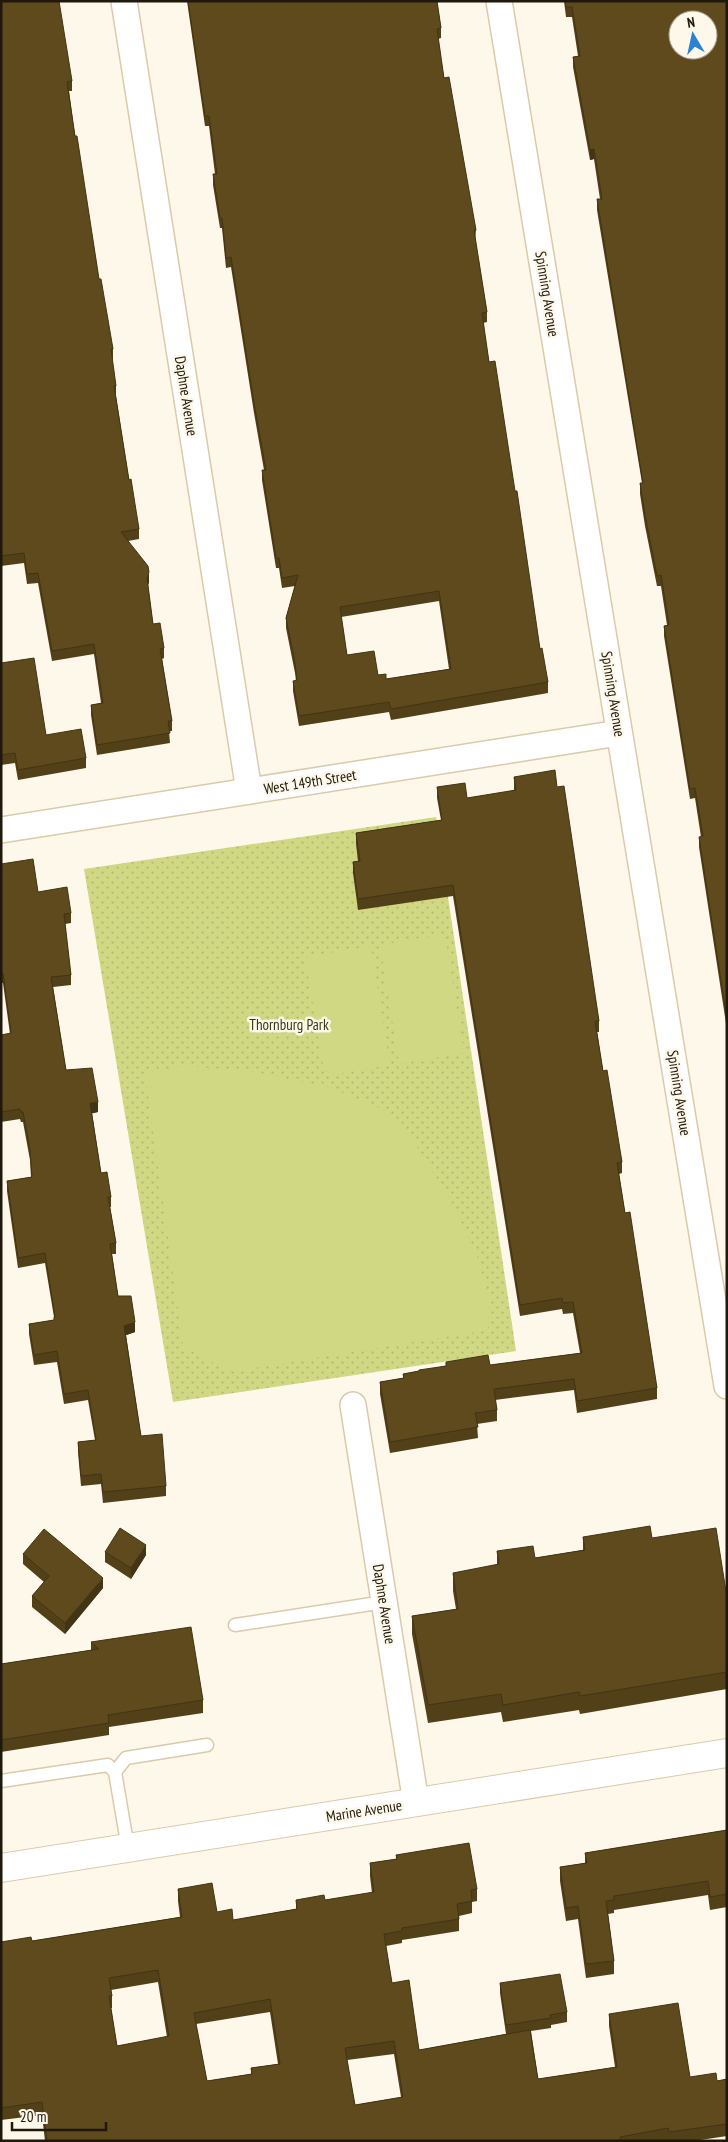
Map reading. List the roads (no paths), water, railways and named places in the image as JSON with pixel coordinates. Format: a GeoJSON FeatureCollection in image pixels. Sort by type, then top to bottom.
{"type":"FeatureCollection","features":[{"type":"Feature","properties":{"kind":"main road","name":"Marine Avenue"},"geometry":{"type":"LineString","coordinates":[[1,1868],[727,1753]]}},
{"type":"Feature","properties":{"kind":"street","name":"Daphne Avenue"},"geometry":{"type":"LineString","coordinates":[[124,1],[249,791]]}},
{"type":"Feature","properties":{"kind":"street","name":"Spinning Avenue"},"geometry":{"type":"LineString","coordinates":[[499,1],[727,1386]]}},
{"type":"Feature","properties":{"kind":"street","name":"West 149th Street"},"geometry":{"type":"LineString","coordinates":[[1,830],[619,733]]}},
{"type":"Feature","properties":{"kind":"street","name":"Daphne Avenue"},"geometry":{"type":"LineString","coordinates":[[352,1405],[416,1803]]}},
{"type":"Feature","properties":{"kind":"lane"},"geometry":{"type":"LineString","coordinates":[[235,1625],[384,1602]]}},
{"type":"Feature","properties":{"kind":"lane"},"geometry":{"type":"LineString","coordinates":[[115,1772],[126,1758],[207,1745]]}},
{"type":"Feature","properties":{"kind":"lane"},"geometry":{"type":"LineString","coordinates":[[1,1782],[108,1765],[115,1772],[128,1848]]}},
{"type":"Feature","properties":{"kind":"park label","name":"Thornburg Park"},"geometry":{"type":"Point","coordinates":[289,1025]}}]}
